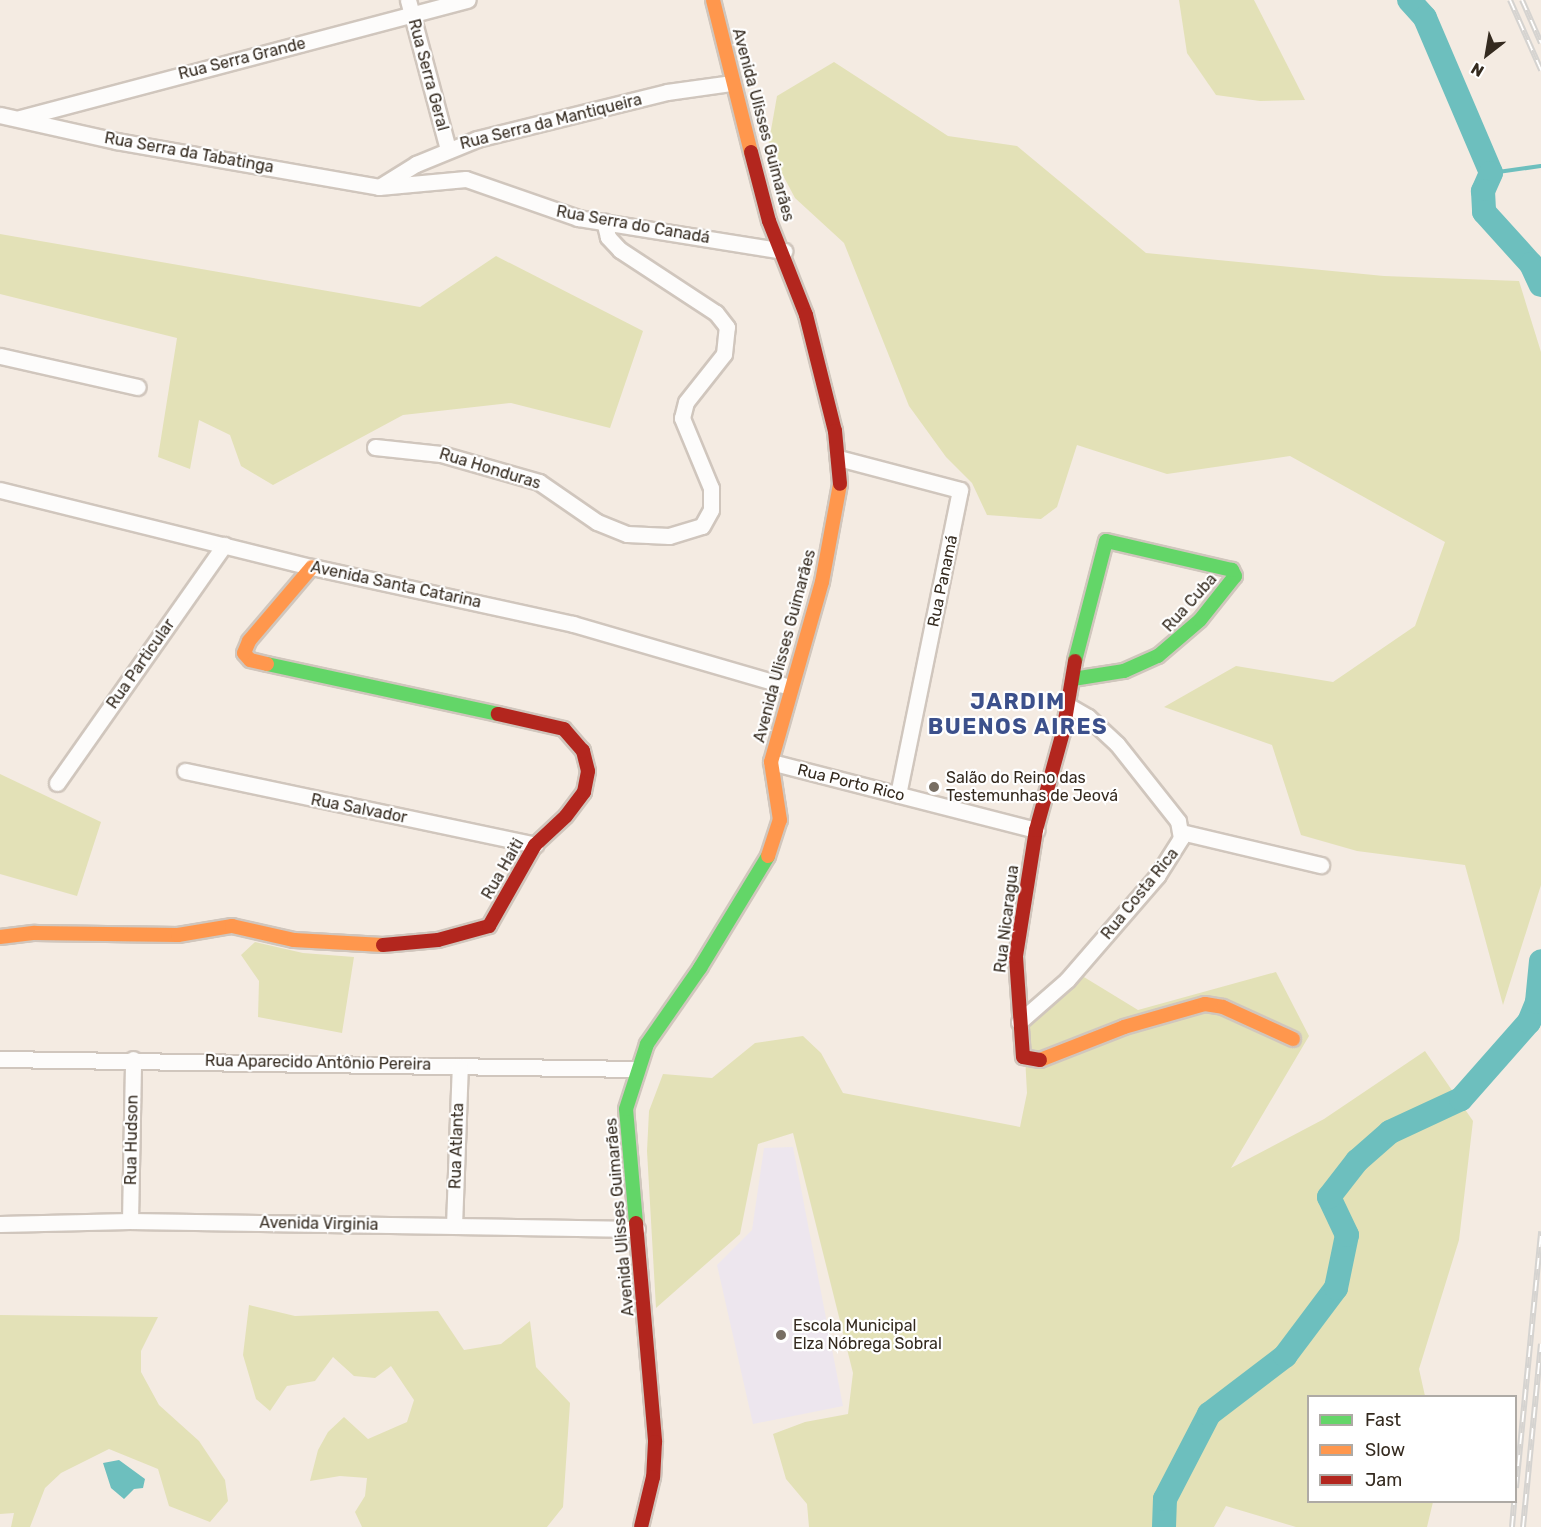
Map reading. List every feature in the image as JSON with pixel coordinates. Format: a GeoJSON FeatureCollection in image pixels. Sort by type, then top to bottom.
{"type":"FeatureCollection","features":[{"type":"Feature","properties":{"kind":"street","name":"Rua Serra Grande"},"geometry":{"type":"LineString","coordinates":[[17,119],[410,7],[468,0]]}},
{"type":"Feature","properties":{"kind":"street","name":"Avenida Ulisses Guimarães"},"geometry":{"type":"LineString","coordinates":[[641,1527],[653,1477],[655,1442],[626,1109],[636,1069],[647,1044],[700,968],[772,850],[780,820],[771,762],[827,560],[841,491],[838,458],[806,315],[784,251],[769,221],[732,83],[713,0]]}},
{"type":"Feature","properties":{"kind":"street","name":"Rua Serra Geral"},"geometry":{"type":"LineString","coordinates":[[410,7],[448,149]]}},
{"type":"Feature","properties":{"kind":"street","name":"Rua Serra da Mantiqueira"},"geometry":{"type":"LineString","coordinates":[[379,187],[448,149],[667,92],[732,83]]}},
{"type":"Feature","properties":{"kind":"street","name":"Rua Serra da Tabatinga"},"geometry":{"type":"LineString","coordinates":[[0,115],[116,141],[379,187]]}},
{"type":"Feature","properties":{"kind":"street","name":"Rua Serra do Canadá"},"geometry":{"type":"LineString","coordinates":[[379,187],[466,179],[546,209],[784,251]]}},
{"type":"Feature","properties":{"kind":"street","name":"Rua Honduras"},"geometry":{"type":"LineString","coordinates":[[375,447],[423,450],[539,482],[597,522],[627,534],[669,536],[702,526],[711,510],[711,488],[682,418],[686,402],[724,354],[727,327],[716,313],[620,250],[608,237],[604,221]]}},
{"type":"Feature","properties":{"kind":"street"},"geometry":{"type":"LineString","coordinates":[[0,356],[138,387]]}},
{"type":"Feature","properties":{"kind":"street","name":"Rua Panamá"},"geometry":{"type":"LineString","coordinates":[[838,458],[960,490],[898,795]]}},
{"type":"Feature","properties":{"kind":"street","name":"Avenida Santa Catarina"},"geometry":{"type":"LineString","coordinates":[[0,490],[312,567],[573,624],[790,687]]}},
{"type":"Feature","properties":{"kind":"street","name":"Rua Cuba"},"geometry":{"type":"LineString","coordinates":[[1073,679],[1124,671],[1158,657],[1185,636],[1235,576],[1232,570],[1106,541]]}},
{"type":"Feature","properties":{"kind":"street","name":"Rua Nicaragua"},"geometry":{"type":"LineString","coordinates":[[1106,541],[1077,650],[1073,679],[1036,830],[1016,956],[1022,1054],[1035,1062],[1134,1024],[1205,1004],[1223,1007],[1293,1040]]}},
{"type":"Feature","properties":{"kind":"street","name":"Rua Particular"},"geometry":{"type":"LineString","coordinates":[[57,783],[224,544]]}},
{"type":"Feature","properties":{"kind":"street","name":"Rua Haiti"},"geometry":{"type":"LineString","coordinates":[[0,937],[17,933],[177,935],[232,926],[294,940],[340,945],[438,940],[489,926],[535,845],[566,816],[584,792],[586,761],[564,729],[255,663],[244,653],[249,641],[312,567]]}},
{"type":"Feature","properties":{"kind":"street","name":"Rua Costa Rica"},"geometry":{"type":"LineString","coordinates":[[1019,1022],[1067,980],[1157,876],[1175,854],[1181,832],[1178,821],[1117,744],[1088,717],[1067,705]]}},
{"type":"Feature","properties":{"kind":"street","name":"Rua Porto Rico"},"geometry":{"type":"LineString","coordinates":[[771,762],[1036,830]]}},
{"type":"Feature","properties":{"kind":"street","name":"Rua Salvador"},"geometry":{"type":"LineString","coordinates":[[185,771],[535,845]]}},
{"type":"Feature","properties":{"kind":"street"},"geometry":{"type":"LineString","coordinates":[[1181,832],[1321,865]]}},
{"type":"Feature","properties":{"kind":"street","name":"Rua Aparecido Antônio Pereira"},"geometry":{"type":"LineString","coordinates":[[0,1059],[133,1059],[636,1069]]}},
{"type":"Feature","properties":{"kind":"street","name":"Rua Hudson"},"geometry":{"type":"LineString","coordinates":[[130,1221],[133,1059]]}},
{"type":"Feature","properties":{"kind":"street","name":"Rua Atlanta"},"geometry":{"type":"LineString","coordinates":[[454,1226],[460,1066]]}},
{"type":"Feature","properties":{"kind":"street","name":"Avenida Virginia"},"geometry":{"type":"LineString","coordinates":[[0,1224],[130,1221],[637,1229]]}},
{"type":"Feature","properties":{"kind":"shaded area"},"geometry":{"type":"Polygon","coordinates":[[[1179,0],[1254,0],[1305,100],[1260,101],[1216,95],[1187,53],[1179,0]]]}},
{"type":"Feature","properties":{"kind":"shaded area"},"geometry":{"type":"Polygon","coordinates":[[[834,62],[948,136],[1017,146],[1146,253],[1384,276],[1519,281],[1541,352],[1541,885],[1503,1005],[1465,865],[1357,851],[1301,835],[1272,745],[1164,707],[1236,666],[1333,682],[1415,626],[1445,542],[1290,456],[1167,474],[1077,445],[1057,507],[1041,519],[987,515],[972,483],[946,457],[909,406],[844,243],[795,198],[768,147],[777,96],[834,62]]]}},
{"type":"Feature","properties":{"kind":"shaded area"},"geometry":{"type":"Polygon","coordinates":[[[0,234],[420,307],[496,256],[643,331],[610,428],[511,403],[403,415],[273,485],[241,466],[230,435],[199,420],[190,469],[158,457],[177,338],[0,294],[0,234]]]}},
{"type":"Feature","properties":{"kind":"shaded area"},"geometry":{"type":"Polygon","coordinates":[[[0,774],[101,822],[77,896],[0,874],[0,774]]]}},
{"type":"Feature","properties":{"kind":"shaded area"},"geometry":{"type":"Polygon","coordinates":[[[255,942],[303,953],[354,957],[342,1033],[258,1017],[259,981],[241,955],[255,942]]]}},
{"type":"Feature","properties":{"kind":"shaded area"},"geometry":{"type":"Polygon","coordinates":[[[1276,972],[1309,1036],[1231,1168],[1324,1119],[1425,1051],[1473,1121],[1459,1240],[1419,1369],[1425,1395],[1307,1395],[1307,1503],[1433,1503],[1427,1527],[1296,1527],[1226,1506],[1214,1527],[809,1527],[807,1504],[786,1479],[773,1434],[805,1422],[848,1414],[853,1373],[793,1133],[758,1144],[740,1234],[656,1308],[647,1151],[649,1111],[663,1074],[712,1078],[755,1043],[803,1036],[821,1053],[843,1093],[1020,1127],[1027,1093],[1023,1020],[1079,974],[1138,1010],[1276,972]]]}},
{"type":"Feature","properties":{"kind":"shaded area","name":"Escola Municipal Elza Nóbrega Sobral"},"geometry":{"type":"Polygon","coordinates":[[[793,1147],[843,1406],[753,1424],[717,1265],[752,1230],[764,1148],[793,1147]]]}},
{"type":"Feature","properties":{"kind":"shaded area"},"geometry":{"type":"Polygon","coordinates":[[[249,1305],[295,1316],[438,1311],[464,1350],[501,1344],[530,1321],[536,1367],[570,1403],[563,1507],[547,1527],[362,1527],[355,1512],[365,1496],[367,1478],[340,1476],[310,1481],[318,1450],[328,1432],[344,1417],[368,1439],[407,1422],[414,1400],[391,1366],[375,1378],[354,1376],[333,1357],[315,1381],[287,1386],[270,1411],[256,1399],[243,1355],[249,1305]]]}},
{"type":"Feature","properties":{"kind":"shaded area"},"geometry":{"type":"Polygon","coordinates":[[[0,1315],[158,1317],[141,1351],[141,1372],[159,1405],[199,1441],[225,1480],[228,1501],[210,1522],[169,1506],[158,1469],[109,1449],[61,1473],[45,1488],[30,1527],[11,1527],[14,1513],[0,1514],[0,1315]]]}},
{"type":"Feature","properties":{"kind":"water"},"geometry":{"type":"Polygon","coordinates":[[[119,1460],[145,1479],[143,1488],[134,1489],[124,1499],[111,1488],[103,1463],[119,1460]]]}},
{"type":"Feature","properties":{"kind":"waterway"},"geometry":{"type":"LineString","coordinates":[[1409,0],[1425,18],[1491,173],[1483,191],[1484,212],[1531,264],[1541,285]]}},
{"type":"Feature","properties":{"kind":"waterway"},"geometry":{"type":"LineString","coordinates":[[1491,173],[1541,166]]}},
{"type":"Feature","properties":{"kind":"waterway"},"geometry":{"type":"LineString","coordinates":[[1164,1527],[1165,1499],[1209,1414],[1285,1356],[1336,1288],[1347,1235],[1329,1197],[1357,1161],[1390,1132],[1461,1099],[1529,1022],[1537,1002],[1541,961]]}},
{"type":"Feature","properties":{"kind":"railway"},"geometry":{"type":"LineString","coordinates":[[1510,0],[1541,70]]}},
{"type":"Feature","properties":{"kind":"railway"},"geometry":{"type":"LineString","coordinates":[[1522,0],[1541,43]]}},
{"type":"Feature","properties":{"kind":"railway"},"geometry":{"type":"LineString","coordinates":[[1517,1478],[1541,1231]]}},
{"type":"Feature","properties":{"kind":"railway"},"geometry":{"type":"LineString","coordinates":[[1523,1527],[1541,1344]]}},
{"type":"Feature","properties":{"kind":"railway"},"geometry":{"type":"LineString","coordinates":[[1512,1527],[1514,1503]]}},
{"type":"Feature","properties":{"kind":"traffic: fast"},"geometry":{"type":"LineString","coordinates":[[1073,679],[1124,671],[1158,656],[1200,620],[1235,576],[1232,570],[1106,541],[1075,661]]}},
{"type":"Feature","properties":{"kind":"traffic: fast"},"geometry":{"type":"LineString","coordinates":[[267,664],[498,714]]}},
{"type":"Feature","properties":{"kind":"traffic: fast"},"geometry":{"type":"LineString","coordinates":[[636,1223],[626,1109],[647,1044],[700,968],[768,856]]}},
{"type":"Feature","properties":{"kind":"traffic: slow"},"geometry":{"type":"LineString","coordinates":[[713,0],[751,152]]}},
{"type":"Feature","properties":{"kind":"traffic: slow"},"geometry":{"type":"LineString","coordinates":[[768,856],[780,820],[771,762],[822,582],[840,484]]}},
{"type":"Feature","properties":{"kind":"traffic: slow"},"geometry":{"type":"LineString","coordinates":[[267,664],[250,660],[244,653],[249,641],[312,567]]}},
{"type":"Feature","properties":{"kind":"traffic: slow"},"geometry":{"type":"LineString","coordinates":[[0,937],[35,933],[178,935],[232,926],[294,940],[383,945]]}},
{"type":"Feature","properties":{"kind":"traffic: slow"},"geometry":{"type":"LineString","coordinates":[[1040,1060],[1124,1027],[1205,1004],[1223,1007],[1293,1039]]}},
{"type":"Feature","properties":{"kind":"traffic: jam"},"geometry":{"type":"LineString","coordinates":[[751,152],[769,221],[806,315],[835,431],[840,484]]}},
{"type":"Feature","properties":{"kind":"traffic: jam"},"geometry":{"type":"LineString","coordinates":[[1040,1060],[1023,1057],[1016,956],[1036,830],[1063,732],[1075,661]]}},
{"type":"Feature","properties":{"kind":"traffic: jam"},"geometry":{"type":"LineString","coordinates":[[383,945],[438,940],[489,926],[535,845],[566,816],[584,792],[588,771],[583,751],[564,729],[498,714]]}},
{"type":"Feature","properties":{"kind":"traffic: jam"},"geometry":{"type":"LineString","coordinates":[[636,1223],[655,1442],[653,1477],[641,1527]]}},
{"type":"Feature","properties":{"kind":"place","name":"Salão do Reino das Testemunhas de Jeová"},"geometry":{"type":"Point","coordinates":[934,787]}},
{"type":"Feature","properties":{"kind":"place","name":"Escola Municipal Elza Nóbrega Sobral"},"geometry":{"type":"Point","coordinates":[781,1335]}},
{"type":"Feature","properties":{"kind":"district","name":"JARDIM BUENOS AIRES"},"geometry":{"type":"Point","coordinates":[1018,714]}}]}
